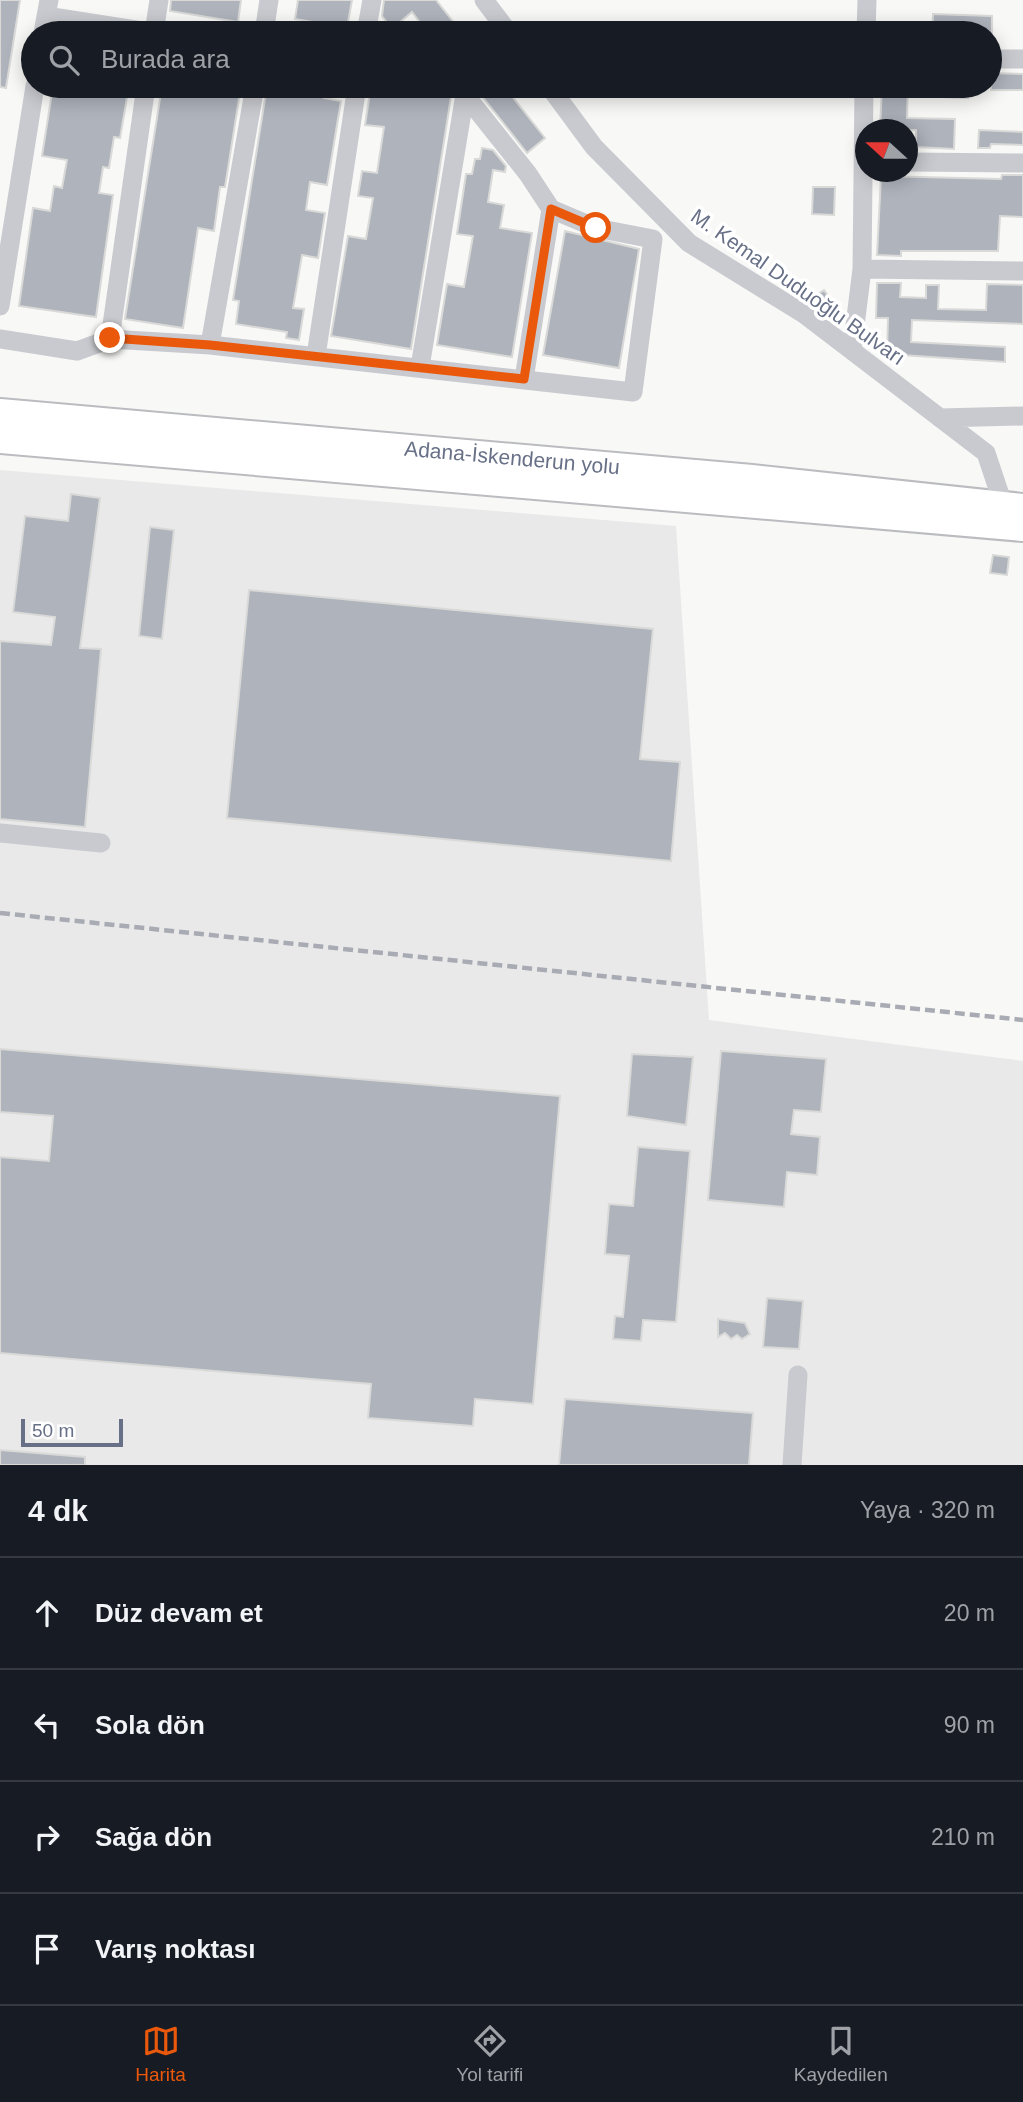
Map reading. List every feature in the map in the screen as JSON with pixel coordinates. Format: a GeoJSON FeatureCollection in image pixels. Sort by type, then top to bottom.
{"type":"FeatureCollection","features":[{"type":"Feature","properties":{"kind":"highway","name":"Adana-İskenderun yolu"},"geometry":{"type":"LineString","coordinates":[[0,413],[699,488]]}},
{"type":"Feature","properties":{"kind":"highway"},"geometry":{"type":"LineString","coordinates":[[0,439],[699,488],[1013,517]]}},
{"type":"Feature","properties":{"kind":"street"},"geometry":{"type":"LineString","coordinates":[[156,21],[159,0]]}},
{"type":"Feature","properties":{"kind":"street"},"geometry":{"type":"LineString","coordinates":[[266,21],[270,0]]}},
{"type":"Feature","properties":{"kind":"street"},"geometry":{"type":"LineString","coordinates":[[368,21],[372,0]]}},
{"type":"Feature","properties":{"kind":"street"},"geometry":{"type":"LineString","coordinates":[[484,0],[500,21]]}},
{"type":"Feature","properties":{"kind":"street"},"geometry":{"type":"LineString","coordinates":[[866,21],[867,0]]}},
{"type":"Feature","properties":{"kind":"street"},"geometry":{"type":"LineString","coordinates":[[46,17],[73,21]]}},
{"type":"Feature","properties":{"kind":"street"},"geometry":{"type":"LineString","coordinates":[[1002,59],[1023,59]]}},
{"type":"Feature","properties":{"kind":"street"},"geometry":{"type":"LineString","coordinates":[[0,306],[33,98]]}},
{"type":"Feature","properties":{"kind":"street"},"geometry":{"type":"LineString","coordinates":[[110,338],[144,98]]}},
{"type":"Feature","properties":{"kind":"street"},"geometry":{"type":"LineString","coordinates":[[210,345],[253,98]]}},
{"type":"Feature","properties":{"kind":"street"},"geometry":{"type":"LineString","coordinates":[[316,355],[355,98]]}},
{"type":"Feature","properties":{"kind":"street"},"geometry":{"type":"LineString","coordinates":[[420,367],[461,98]]}},
{"type":"Feature","properties":{"kind":"street"},"geometry":{"type":"LineString","coordinates":[[0,339],[77,351],[110,338],[210,345],[633,392],[653,239],[596,228],[551,209],[528,174],[468,98]]}},
{"type":"Feature","properties":{"kind":"street","name":"M. Kemal Duduoğlu Bulvarı"},"geometry":{"type":"LineString","coordinates":[[557,98],[594,147],[689,243],[804,314],[986,453],[1013,517]]}},
{"type":"Feature","properties":{"kind":"street"},"geometry":{"type":"LineString","coordinates":[[864,98],[864,119]]}},
{"type":"Feature","properties":{"kind":"street"},"geometry":{"type":"LineString","coordinates":[[918,162],[1023,163]]}},
{"type":"Feature","properties":{"kind":"street"},"geometry":{"type":"LineString","coordinates":[[852,350],[863,269],[864,182]]}},
{"type":"Feature","properties":{"kind":"street"},"geometry":{"type":"LineString","coordinates":[[524,379],[551,209]]}},
{"type":"Feature","properties":{"kind":"street"},"geometry":{"type":"LineString","coordinates":[[863,269],[1023,271]]}},
{"type":"Feature","properties":{"kind":"street"},"geometry":{"type":"LineString","coordinates":[[940,418],[1023,416]]}},
{"type":"Feature","properties":{"kind":"street"},"geometry":{"type":"LineString","coordinates":[[0,832],[101,843]]}},
{"type":"Feature","properties":{"kind":"street"},"geometry":{"type":"LineString","coordinates":[[792,1465],[798,1375]]}},
{"type":"Feature","properties":{"kind":"shaded area"},"geometry":{"type":"Polygon","coordinates":[[[0,470],[676,526],[709,1020],[1023,1061],[1023,1465],[0,1465],[0,470]]]}},
{"type":"Feature","properties":{"kind":"building"},"geometry":{"type":"Polygon","coordinates":[[[0,0],[20,0],[6,88],[0,87],[0,0]]]}},
{"type":"Feature","properties":{"kind":"building"},"geometry":{"type":"Polygon","coordinates":[[[171,0],[241,0],[238,21],[170,11],[171,0]]]}},
{"type":"Feature","properties":{"kind":"building"},"geometry":{"type":"Polygon","coordinates":[[[298,0],[352,0],[348,21],[295,19],[298,0]]]}},
{"type":"Feature","properties":{"kind":"building"},"geometry":{"type":"Polygon","coordinates":[[[384,0],[436,0],[453,21],[419,21],[412,12],[401,21],[386,21],[382,16],[384,0]]]}},
{"type":"Feature","properties":{"kind":"building"},"geometry":{"type":"Polygon","coordinates":[[[933,14],[992,16],[992,21],[933,21],[933,14]]]}},
{"type":"Feature","properties":{"kind":"building"},"geometry":{"type":"Polygon","coordinates":[[[1002,73],[1023,74],[1023,90],[1002,90],[1002,73]]]}},
{"type":"Feature","properties":{"kind":"building"},"geometry":{"type":"Polygon","coordinates":[[[51,98],[127,98],[120,138],[114,137],[109,168],[103,167],[99,193],[113,195],[96,317],[19,306],[33,208],[50,211],[54,186],[62,188],[67,160],[42,156],[51,98]]]}},
{"type":"Feature","properties":{"kind":"building"},"geometry":{"type":"Polygon","coordinates":[[[160,98],[239,98],[225,187],[220,187],[214,231],[198,228],[183,328],[125,319],[160,98]]]}},
{"type":"Feature","properties":{"kind":"building"},"geometry":{"type":"Polygon","coordinates":[[[265,98],[324,98],[341,101],[327,185],[310,182],[306,210],[325,213],[318,258],[302,255],[293,308],[304,309],[299,340],[286,338],[287,332],[236,324],[239,301],[233,300],[265,98]]]}},
{"type":"Feature","properties":{"kind":"building"},"geometry":{"type":"Polygon","coordinates":[[[369,98],[451,98],[411,349],[331,336],[348,236],[366,239],[373,198],[358,196],[362,171],[377,173],[384,127],[365,125],[369,98]]]}},
{"type":"Feature","properties":{"kind":"building"},"geometry":{"type":"Polygon","coordinates":[[[483,98],[513,98],[545,138],[527,153],[483,98]]]}},
{"type":"Feature","properties":{"kind":"building"},"geometry":{"type":"Polygon","coordinates":[[[881,98],[908,98],[907,118],[955,119],[954,149],[918,147],[918,119],[880,119],[881,98]]]}},
{"type":"Feature","properties":{"kind":"building"},"geometry":{"type":"Polygon","coordinates":[[[979,130],[1023,132],[1023,145],[991,144],[990,148],[978,148],[979,130]]]}},
{"type":"Feature","properties":{"kind":"building"},"geometry":{"type":"Polygon","coordinates":[[[482,148],[493,150],[506,166],[505,172],[493,170],[488,202],[504,205],[500,228],[532,233],[512,357],[437,345],[447,284],[464,287],[473,236],[457,234],[466,174],[472,174],[475,159],[480,159],[482,148]]]}},
{"type":"Feature","properties":{"kind":"building"},"geometry":{"type":"Polygon","coordinates":[[[1002,175],[1023,175],[1023,217],[1000,216],[998,251],[901,251],[901,256],[877,255],[881,182],[918,182],[918,177],[1001,179],[1002,175]]]}},
{"type":"Feature","properties":{"kind":"building"},"geometry":{"type":"Polygon","coordinates":[[[813,187],[835,187],[834,215],[812,214],[813,187]]]}},
{"type":"Feature","properties":{"kind":"building"},"geometry":{"type":"Polygon","coordinates":[[[565,231],[639,249],[619,368],[543,355],[565,231]]]}},
{"type":"Feature","properties":{"kind":"building"},"geometry":{"type":"Polygon","coordinates":[[[877,283],[901,283],[900,297],[926,298],[926,285],[939,285],[938,309],[986,310],[987,284],[1023,285],[1023,324],[912,320],[911,342],[1005,347],[1005,362],[887,354],[888,318],[876,318],[877,283]]]}},
{"type":"Feature","properties":{"kind":"building"},"geometry":{"type":"Polygon","coordinates":[[[824,290],[834,304],[823,312],[813,297],[824,290]]]}},
{"type":"Feature","properties":{"kind":"building"},"geometry":{"type":"Polygon","coordinates":[[[71,494],[100,498],[80,648],[101,649],[85,827],[0,819],[0,641],[51,645],[55,617],[13,612],[25,516],[68,521],[71,494]]]}},
{"type":"Feature","properties":{"kind":"building"},"geometry":{"type":"Polygon","coordinates":[[[150,527],[174,530],[162,639],[139,636],[150,527]]]}},
{"type":"Feature","properties":{"kind":"building"},"geometry":{"type":"Polygon","coordinates":[[[993,555],[1009,557],[1007,575],[990,573],[993,555]]]}},
{"type":"Feature","properties":{"kind":"building"},"geometry":{"type":"Polygon","coordinates":[[[249,590],[653,629],[640,759],[680,762],[671,861],[227,818],[249,590]]]}},
{"type":"Feature","properties":{"kind":"building"},"geometry":{"type":"Polygon","coordinates":[[[0,1049],[560,1096],[533,1404],[475,1399],[473,1426],[368,1418],[371,1384],[0,1353],[0,1157],[49,1161],[53,1116],[0,1112],[0,1049]]]}},
{"type":"Feature","properties":{"kind":"building"},"geometry":{"type":"Polygon","coordinates":[[[721,1051],[826,1059],[821,1112],[794,1110],[791,1134],[820,1137],[817,1175],[787,1172],[784,1207],[708,1200],[721,1051]]]}},
{"type":"Feature","properties":{"kind":"building"},"geometry":{"type":"Polygon","coordinates":[[[632,1054],[693,1057],[686,1125],[627,1116],[632,1054]]]}},
{"type":"Feature","properties":{"kind":"building"},"geometry":{"type":"Polygon","coordinates":[[[638,1147],[690,1151],[676,1322],[643,1320],[641,1341],[613,1339],[615,1316],[623,1317],[629,1256],[605,1254],[609,1204],[633,1206],[638,1147]]]}},
{"type":"Feature","properties":{"kind":"building"},"geometry":{"type":"Polygon","coordinates":[[[767,1298],[803,1301],[799,1349],[763,1347],[767,1298]]]}},
{"type":"Feature","properties":{"kind":"building"},"geometry":{"type":"Polygon","coordinates":[[[718,1319],[745,1323],[750,1334],[742,1339],[737,1335],[731,1339],[725,1333],[718,1337],[718,1319]]]}},
{"type":"Feature","properties":{"kind":"building"},"geometry":{"type":"Polygon","coordinates":[[[565,1399],[753,1413],[749,1465],[559,1465],[565,1399]]]}},
{"type":"Feature","properties":{"kind":"building"},"geometry":{"type":"Polygon","coordinates":[[[0,1450],[85,1457],[85,1465],[0,1465],[0,1450]]]}},
{"type":"Feature","properties":{"kind":"railway"},"geometry":{"type":"LineString","coordinates":[[0,913],[1023,1020]]}},
{"type":"Feature","properties":{"kind":"route"},"geometry":{"type":"LineString","coordinates":[[110,338],[316,355],[524,379],[551,209],[596,228]]}}]}
